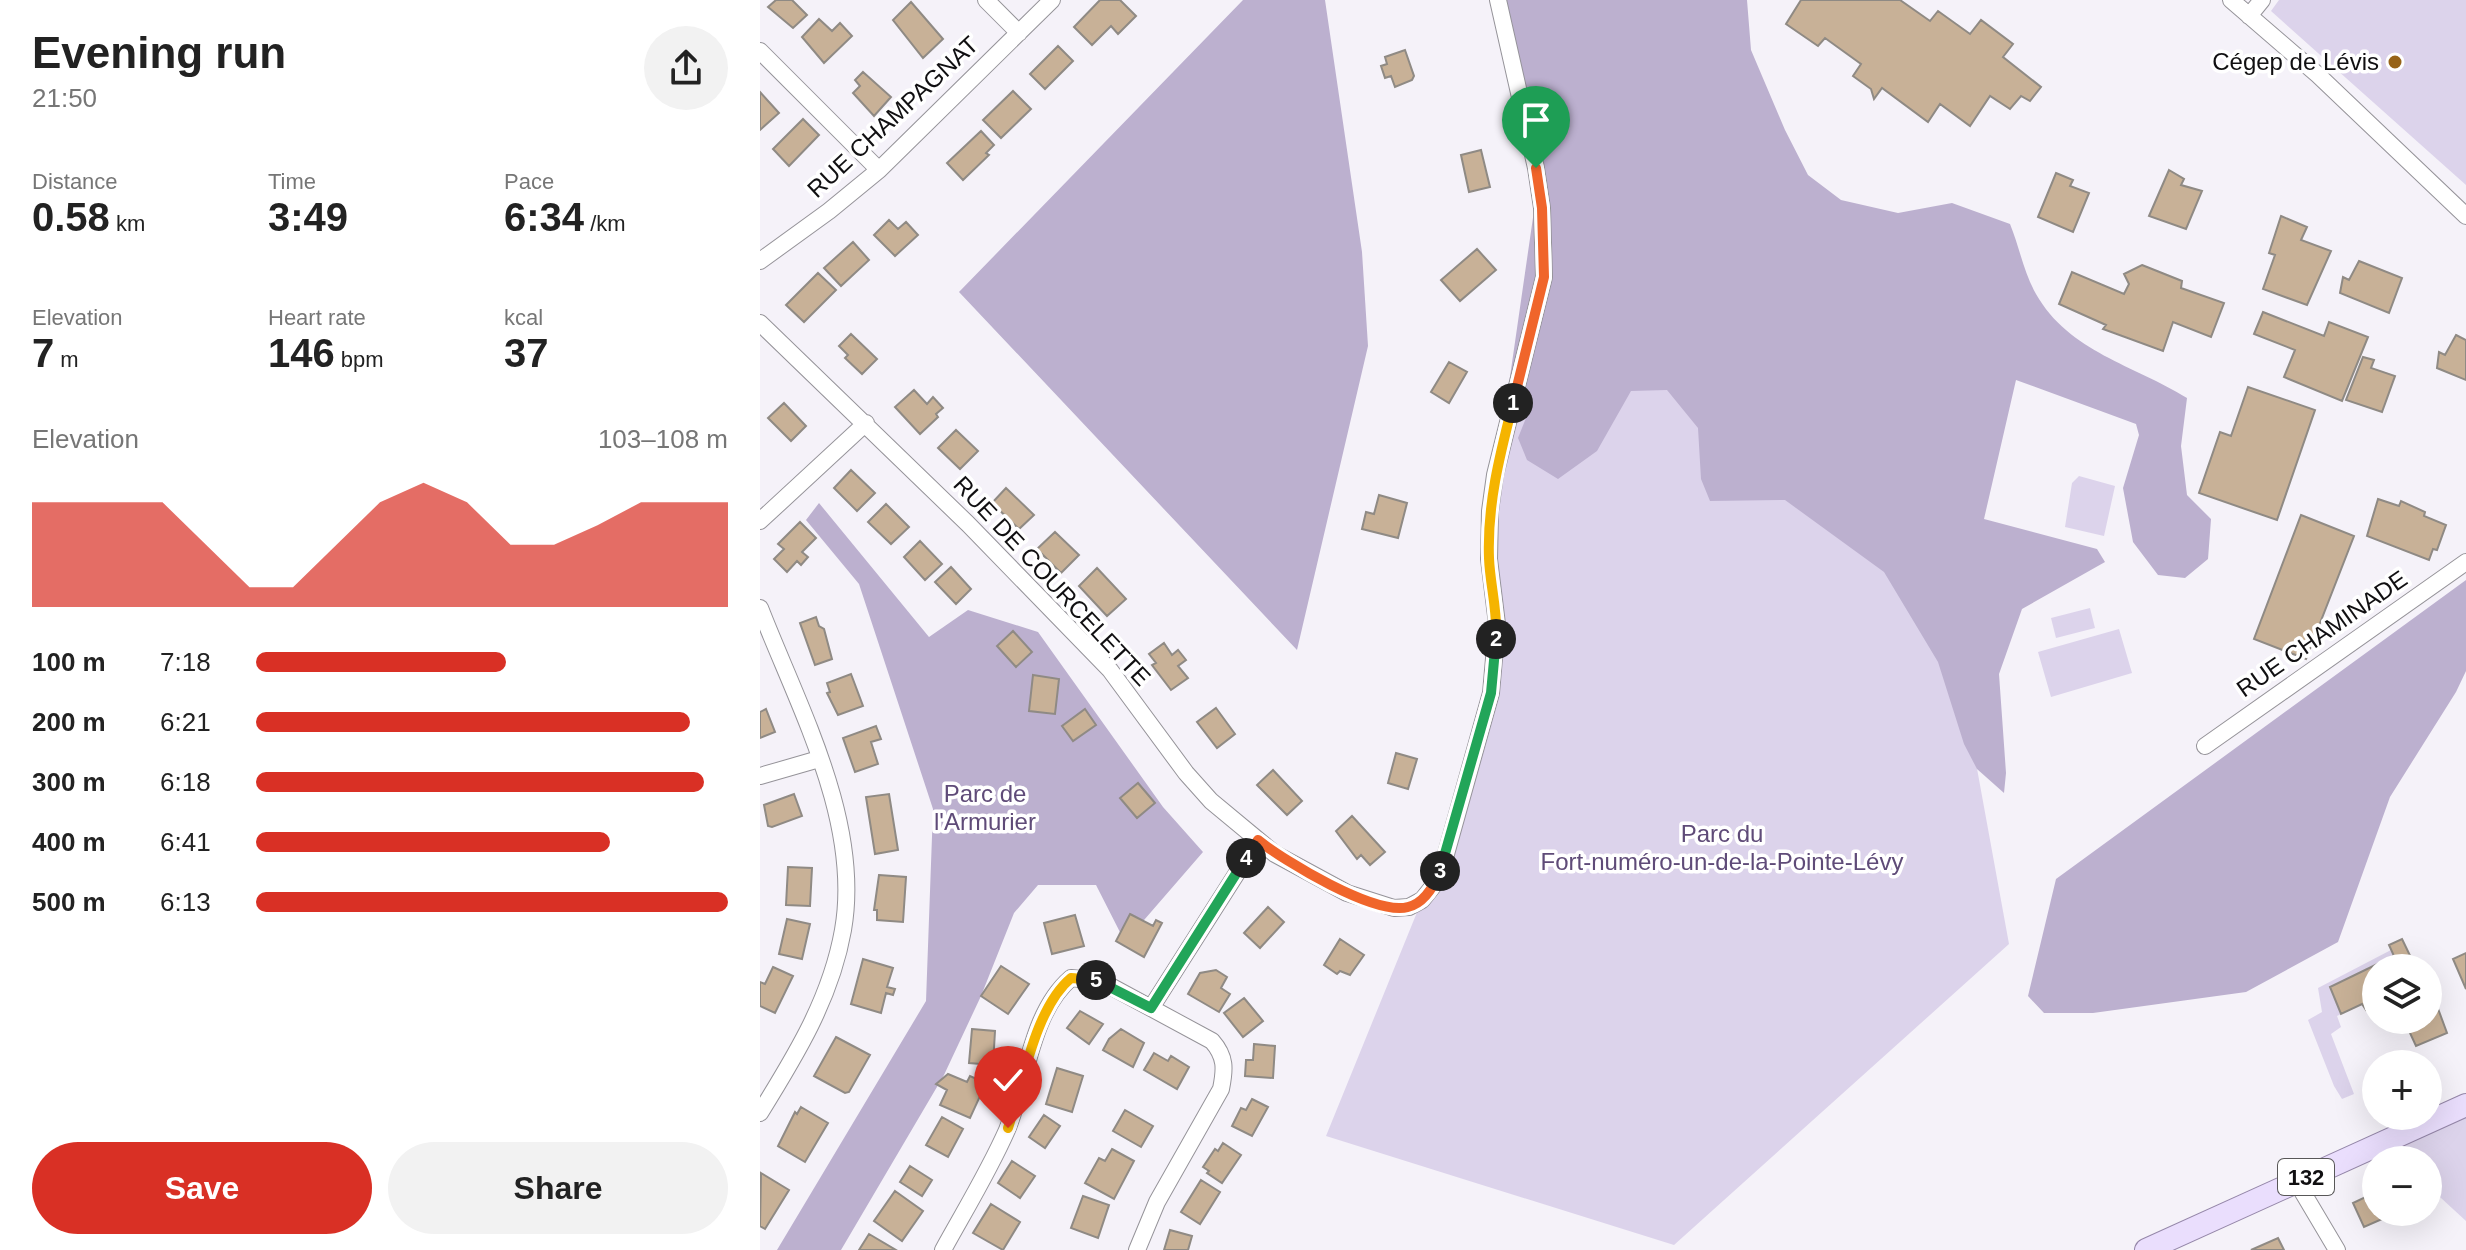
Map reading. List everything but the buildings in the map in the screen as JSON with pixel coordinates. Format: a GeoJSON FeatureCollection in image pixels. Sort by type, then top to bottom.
{"type":"FeatureCollection","features":[{"type":"Feature","properties":{"kind":"main road","name":"132"},"geometry":{"type":"LineString","coordinates":[[2146,1250],[2466,1105]]}},
{"type":"Feature","properties":{"kind":"street"},"geometry":{"type":"LineString","coordinates":[[986,0],[1019,33]]}},
{"type":"Feature","properties":{"kind":"street","name":"RUE CHAMPAGNAT"},"geometry":{"type":"LineString","coordinates":[[760,261],[879,170],[1052,0]]}},
{"type":"Feature","properties":{"kind":"street","name":"RUE DE COURCELETTE"},"geometry":{"type":"LineString","coordinates":[[760,323],[866,423],[1110,670],[1186,773],[1211,801],[1275,854],[1347,893],[1394,908],[1409,907],[1422,900],[1434,885],[1446,854],[1491,693],[1497,624],[1489,559],[1490,511],[1495,475],[1544,277],[1542,208],[1536,168],[1498,0]]}},
{"type":"Feature","properties":{"kind":"street"},"geometry":{"type":"LineString","coordinates":[[2231,0],[2318,75],[2466,216]]}},
{"type":"Feature","properties":{"kind":"street"},"geometry":{"type":"LineString","coordinates":[[2249,16],[2262,0]]}},
{"type":"Feature","properties":{"kind":"street"},"geometry":{"type":"LineString","coordinates":[[760,51],[879,170]]}},
{"type":"Feature","properties":{"kind":"street"},"geometry":{"type":"LineString","coordinates":[[760,521],[866,423]]}},
{"type":"Feature","properties":{"kind":"street","name":"RUE CHAMINADE"},"geometry":{"type":"LineString","coordinates":[[2205,746],[2466,562]]}},
{"type":"Feature","properties":{"kind":"street"},"geometry":{"type":"LineString","coordinates":[[760,608],[819,759],[837,811],[844,848],[843,928],[819,1007],[800,1049],[760,1113]]}},
{"type":"Feature","properties":{"kind":"street"},"geometry":{"type":"LineString","coordinates":[[760,776],[819,759]]}},
{"type":"Feature","properties":{"kind":"street"},"geometry":{"type":"LineString","coordinates":[[1151,1008],[1258,840]]}},
{"type":"Feature","properties":{"kind":"street"},"geometry":{"type":"LineString","coordinates":[[943,1250],[1008,1128],[1036,1038],[1057,989],[1071,978],[1101,981],[1212,1041],[1221,1052],[1225,1068],[1221,1089],[1157,1202],[1137,1250]]}},
{"type":"Feature","properties":{"kind":"street"},"geometry":{"type":"LineString","coordinates":[[2296,1181],[2337,1250]]}},
{"type":"Feature","properties":{"kind":"green space"},"geometry":{"type":"Polygon","coordinates":[[[1243,0],[1325,0],[1362,252],[1368,346],[1297,650],[959,292],[1243,0]]]}},
{"type":"Feature","properties":{"kind":"green space"},"geometry":{"type":"Polygon","coordinates":[[[1494,0],[1747,0],[1751,50],[1808,175],[1841,200],[1898,213],[1952,203],[2010,224],[2036,294],[2066,330],[2084,344],[2187,398],[2181,446],[2187,495],[2211,519],[2208,559],[2185,578],[2158,575],[2133,542],[2123,488],[2139,435],[2136,424],[2016,380],[1984,519],[2097,549],[2105,562],[2022,609],[1999,674],[2006,773],[2004,793],[1977,769],[1964,744],[1938,662],[1884,572],[1785,500],[1710,501],[1701,479],[1698,428],[1667,390],[1631,391],[1597,451],[1558,479],[1527,460],[1518,438],[1530,408],[1503,425],[1537,190],[1494,0]]]}},
{"type":"Feature","properties":{"kind":"green space","name":"Cégep de Lévis"},"geometry":{"type":"Polygon","coordinates":[[[2279,0],[2466,0],[2466,185],[2271,11],[2279,0]]]}},
{"type":"Feature","properties":{"kind":"green space","name":"Parc du Fort-numéro-un-de-la-Pointe-Lévy"},"geometry":{"type":"Polygon","coordinates":[[[1544,277],[1949,615],[2009,944],[1674,1245],[1326,1136],[1422,900],[1491,693],[1490,511],[1544,277]]]}},
{"type":"Feature","properties":{"kind":"green space"},"geometry":{"type":"Polygon","coordinates":[[[2079,476],[2115,486],[2104,536],[2065,527],[2072,483],[2079,476]]]}},
{"type":"Feature","properties":{"kind":"green space","name":"Parc de l'Armurier"},"geometry":{"type":"Polygon","coordinates":[[[819,503],[929,637],[968,610],[1038,632],[1163,807],[1203,852],[1125,942],[1096,885],[1038,885],[1014,913],[981,996],[944,1075],[841,1250],[777,1250],[926,1001],[933,809],[859,584],[806,520],[819,503]]]}},
{"type":"Feature","properties":{"kind":"green space"},"geometry":{"type":"Polygon","coordinates":[[[2466,580],[2466,671],[2390,797],[2338,942],[2246,992],[2093,1013],[2044,1013],[2028,996],[2056,879],[2466,580]]]}},
{"type":"Feature","properties":{"kind":"green space"},"geometry":{"type":"Polygon","coordinates":[[[2090,608],[2095,628],[2056,638],[2051,618],[2090,608]]]}},
{"type":"Feature","properties":{"kind":"green space"},"geometry":{"type":"Polygon","coordinates":[[[2119,629],[2132,673],[2051,697],[2038,652],[2119,629]]]}},
{"type":"Feature","properties":{"kind":"green space"},"geometry":{"type":"Polygon","coordinates":[[[2362,965],[2362,972],[2330,987],[2341,1014],[2337,1016],[2341,1027],[2331,1034],[2354,1094],[2342,1099],[2308,1020],[2322,1012],[2318,988],[2362,965]]]}},
{"type":"Feature","properties":{"kind":"green space"},"geometry":{"type":"Polygon","coordinates":[[[2466,1105],[2466,1221],[2442,1199],[2442,1146],[2382,1144],[2412,1130],[2442,1130],[2442,1116],[2466,1105]]]}},
{"type":"Feature","properties":{"kind":"place","name":"Cégep de Lévis"},"geometry":{"type":"Point","coordinates":[2395,62]}},
{"type":"Feature","properties":{"kind":"route"},"geometry":{"type":"LineString","coordinates":[[1008,1128],[1036,1038],[1057,989],[1071,978],[1101,981],[1151,1008],[1258,840],[1275,854],[1347,893],[1394,908],[1409,907],[1422,900],[1434,885],[1446,854],[1491,693],[1497,624],[1489,559],[1490,511],[1495,475],[1544,277],[1542,208],[1536,168]]}}]}
